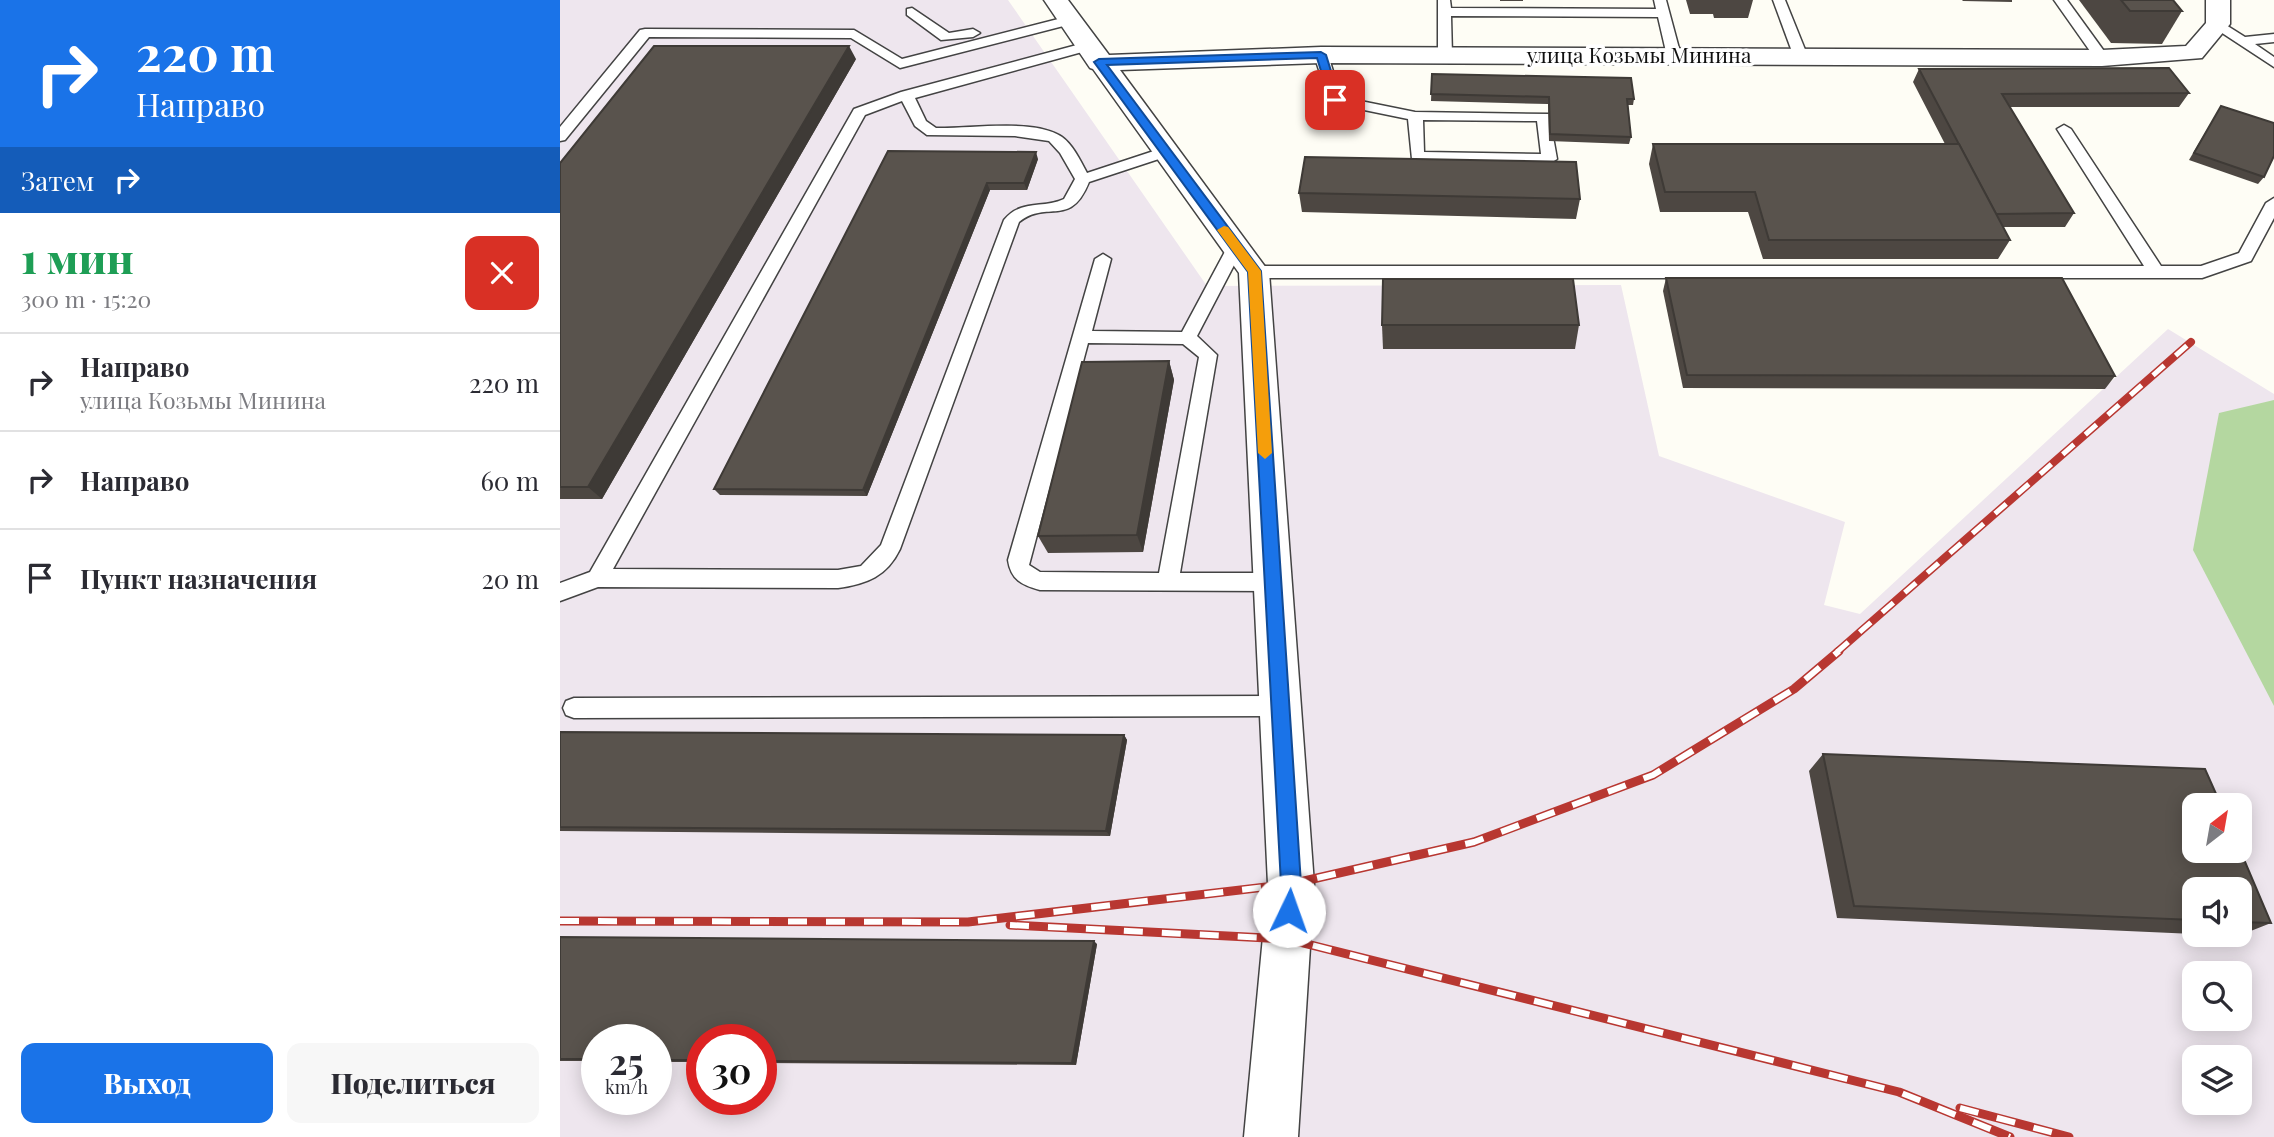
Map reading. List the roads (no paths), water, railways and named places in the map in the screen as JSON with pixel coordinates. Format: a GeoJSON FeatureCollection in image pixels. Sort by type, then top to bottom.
{"type":"FeatureCollection","features":[{"type":"Feature","properties":{"kind":"street"},"geometry":{"type":"LineString","coordinates":[[1063,10],[1245,259],[1273,582],[1291,884],[1271,1137]]}},
{"type":"Feature","properties":{"kind":"street","name":"улица Козьмы Минина"},"geometry":{"type":"LineString","coordinates":[[1094,54],[2102,58],[2193,53],[2218,12]]}},
{"type":"Feature","properties":{"kind":"lane"},"geometry":{"type":"LineString","coordinates":[[1779,0],[1801,57]]}},
{"type":"Feature","properties":{"kind":"lane"},"geometry":{"type":"LineString","coordinates":[[2060,0],[2102,58]]}},
{"type":"Feature","properties":{"kind":"lane"},"geometry":{"type":"LineString","coordinates":[[1445,56],[1444,6],[1661,6],[1674,56]]}},
{"type":"Feature","properties":{"kind":"lane"},"geometry":{"type":"LineString","coordinates":[[912,12],[940,34],[954,38],[1063,10]]}},
{"type":"Feature","properties":{"kind":"lane"},"geometry":{"type":"LineString","coordinates":[[560,137],[645,33],[854,34],[900,64],[1063,10]]}},
{"type":"Feature","properties":{"kind":"lane"},"geometry":{"type":"LineString","coordinates":[[2218,12],[2243,41],[2274,63]]}},
{"type":"Feature","properties":{"kind":"lane"},"geometry":{"type":"LineString","coordinates":[[2243,41],[2274,38]]}},
{"type":"Feature","properties":{"kind":"lane"},"geometry":{"type":"LineString","coordinates":[[597,578],[859,113],[906,95],[1094,54]]}},
{"type":"Feature","properties":{"kind":"lane"},"geometry":{"type":"LineString","coordinates":[[1321,55],[1335,100],[1415,116],[1544,117],[1549,159],[1417,156],[1415,116]]}},
{"type":"Feature","properties":{"kind":"lane"},"geometry":{"type":"LineString","coordinates":[[906,95],[920,123],[932,132],[1032,133],[1052,137],[1061,144],[1083,179]]}},
{"type":"Feature","properties":{"kind":"lane"},"geometry":{"type":"LineString","coordinates":[[2064,130],[2156,272]]}},
{"type":"Feature","properties":{"kind":"lane"},"geometry":{"type":"LineString","coordinates":[[1083,179],[1166,152]]}},
{"type":"Feature","properties":{"kind":"lane"},"geometry":{"type":"LineString","coordinates":[[560,592],[597,578],[838,579],[863,576],[878,566],[890,549],[1012,220],[1027,209],[1065,206],[1077,195],[1083,179]]}},
{"type":"Feature","properties":{"kind":"lane"},"geometry":{"type":"LineString","coordinates":[[1187,338],[1245,259],[2202,272],[2245,257],[2274,203]]}},
{"type":"Feature","properties":{"kind":"lane"},"geometry":{"type":"LineString","coordinates":[[1102,259],[1018,560],[1018,569],[1025,577],[1040,581],[1273,582]]}},
{"type":"Feature","properties":{"kind":"lane"},"geometry":{"type":"LineString","coordinates":[[1081,337],[1187,338],[1208,355],[1168,582]]}},
{"type":"Feature","properties":{"kind":"lane"},"geometry":{"type":"LineString","coordinates":[[574,708],[1280,706]]}},
{"type":"Feature","properties":{"kind":"railway"},"geometry":{"type":"LineString","coordinates":[[1837,652],[2191,342]]}},
{"type":"Feature","properties":{"kind":"railway"},"geometry":{"type":"LineString","coordinates":[[560,921],[968,922],[1291,884],[1474,842],[1653,775],[1794,689],[1839,651]]}},
{"type":"Feature","properties":{"kind":"railway"},"geometry":{"type":"LineString","coordinates":[[1010,925],[1287,939],[1899,1092],[2010,1137]]}},
{"type":"Feature","properties":{"kind":"railway"},"geometry":{"type":"LineString","coordinates":[[1960,1108],[2069,1137]]}}]}
